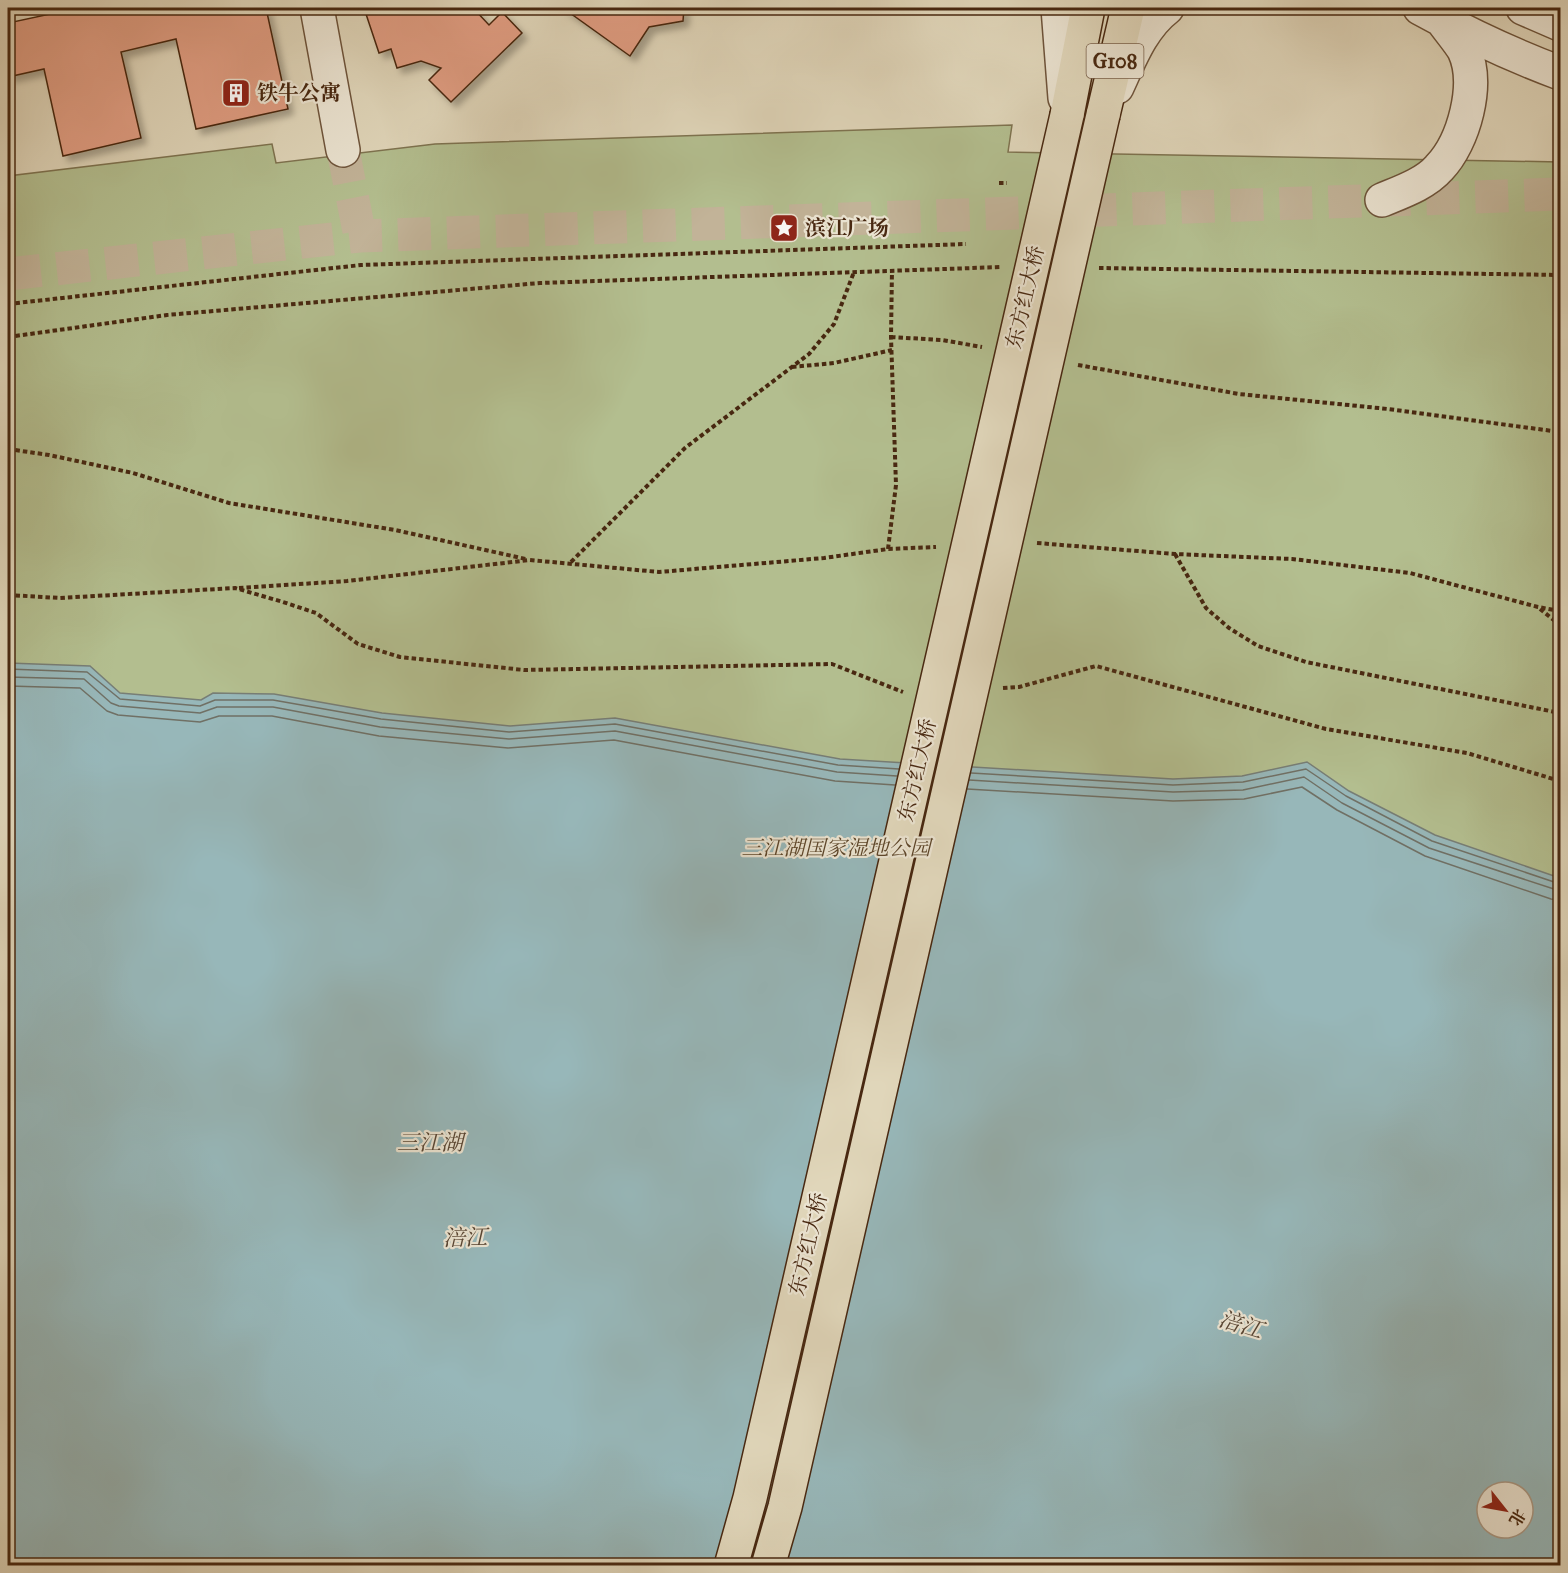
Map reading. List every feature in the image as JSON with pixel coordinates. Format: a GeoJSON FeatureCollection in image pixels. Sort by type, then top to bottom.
{"type":"FeatureCollection","features":[{"type":"Feature","properties":{"kind":"highway","name":"G108"},"geometry":{"type":"LineString","coordinates":[[1067,115],[1088,8]]}},
{"type":"Feature","properties":{"kind":"highway","name":"G108"},"geometry":{"type":"LineString","coordinates":[[1103,116],[1128,8]]}},
{"type":"Feature","properties":{"kind":"highway","name":"东方红大桥"},"geometry":{"type":"LineString","coordinates":[[731,1566],[755,1474],[1067,115]]}},
{"type":"Feature","properties":{"kind":"highway","name":"东方红大桥"},"geometry":{"type":"LineString","coordinates":[[768,1566],[785,1507],[1103,116]]}},
{"type":"Feature","properties":{"kind":"street"},"geometry":{"type":"LineString","coordinates":[[316,8],[343,150]]}},
{"type":"Feature","properties":{"kind":"street"},"geometry":{"type":"LineString","coordinates":[[1058,8],[1067,115]]}},
{"type":"Feature","properties":{"kind":"street"},"geometry":{"type":"LineString","coordinates":[[1103,116],[1140,38],[1158,15],[1167,8]]}},
{"type":"Feature","properties":{"kind":"street"},"geometry":{"type":"LineString","coordinates":[[1523,8],[1560,24]]}},
{"type":"Feature","properties":{"kind":"street"},"geometry":{"type":"LineString","coordinates":[[1431,14],[1560,73]]}},
{"type":"Feature","properties":{"kind":"street"},"geometry":{"type":"LineString","coordinates":[[1382,200],[1413,187],[1439,169],[1456,145],[1468,111],[1470,81],[1464,51],[1431,14]]}},
{"type":"Feature","properties":{"kind":"path"},"geometry":{"type":"LineString","coordinates":[[999,183],[1007,183]]}},
{"type":"Feature","properties":{"kind":"path"},"geometry":{"type":"LineString","coordinates":[[8,304],[361,265],[966,244]]}},
{"type":"Feature","properties":{"kind":"path"},"geometry":{"type":"LineString","coordinates":[[8,337],[167,315],[540,283],[1007,266]]}},
{"type":"Feature","properties":{"kind":"path"},"geometry":{"type":"LineString","coordinates":[[1089,268],[1560,275]]}},
{"type":"Feature","properties":{"kind":"path"},"geometry":{"type":"LineString","coordinates":[[888,549],[896,485],[891,337],[892,270]]}},
{"type":"Feature","properties":{"kind":"path"},"geometry":{"type":"LineString","coordinates":[[571,562],[686,448],[809,354],[834,324],[854,272]]}},
{"type":"Feature","properties":{"kind":"path"},"geometry":{"type":"LineString","coordinates":[[891,337],[942,340],[988,348]]}},
{"type":"Feature","properties":{"kind":"path"},"geometry":{"type":"LineString","coordinates":[[792,367],[834,363],[892,351]]}},
{"type":"Feature","properties":{"kind":"path"},"geometry":{"type":"LineString","coordinates":[[1068,363],[1239,393],[1388,409],[1560,432]]}},
{"type":"Feature","properties":{"kind":"path"},"geometry":{"type":"LineString","coordinates":[[8,449],[49,454],[133,473],[229,503],[395,530],[530,560]]}},
{"type":"Feature","properties":{"kind":"path"},"geometry":{"type":"LineString","coordinates":[[1031,543],[1175,554],[1292,559],[1410,573],[1538,608],[1560,611]]}},
{"type":"Feature","properties":{"kind":"path"},"geometry":{"type":"LineString","coordinates":[[8,595],[60,598],[347,581],[530,560],[571,562],[659,572],[824,558],[888,549],[947,547]]}},
{"type":"Feature","properties":{"kind":"path"},"geometry":{"type":"LineString","coordinates":[[1175,554],[1206,608],[1229,628],[1258,646],[1306,662],[1560,713]]}},
{"type":"Feature","properties":{"kind":"path"},"geometry":{"type":"LineString","coordinates":[[235,588],[316,614],[358,644],[400,657],[524,670],[832,664],[904,693]]}},
{"type":"Feature","properties":{"kind":"path"},"geometry":{"type":"LineString","coordinates":[[1538,608],[1560,626]]}},
{"type":"Feature","properties":{"kind":"path"},"geometry":{"type":"LineString","coordinates":[[996,688],[1020,687],[1095,666],[1326,729],[1467,753],[1560,781]]}},
{"type":"Feature","properties":{"kind":"green space","name":"三江湖国家湿地公园"},"geometry":{"type":"Polygon","coordinates":[[[1012,125],[1008,152],[1560,162],[1560,1565],[8,1565],[8,176],[272,144],[276,163],[435,144],[1012,125]]]}},
{"type":"Feature","properties":{"kind":"water","name":"三江湖"},"geometry":{"type":"Polygon","coordinates":[[[8,663],[90,666],[120,693],[201,700],[213,693],[274,694],[382,713],[510,726],[615,718],[840,759],[1173,779],[1242,776],[1307,762],[1349,791],[1435,835],[1560,878],[1560,1565],[8,1566],[8,663]]]}},
{"type":"Feature","properties":{"kind":"building","name":"铁牛公寓"},"geometry":{"type":"Polygon","coordinates":[[[78,8],[266,8],[288,109],[196,129],[176,39],[121,52],[141,138],[63,156],[44,69],[8,77],[8,23],[78,8]]]}},
{"type":"Feature","properties":{"kind":"building"},"geometry":{"type":"Polygon","coordinates":[[[364,8],[476,8],[474,9],[489,25],[502,12],[522,33],[451,102],[429,80],[441,68],[421,61],[397,68],[391,49],[379,53],[364,8]]]}},
{"type":"Feature","properties":{"kind":"building"},"geometry":{"type":"Polygon","coordinates":[[[563,8],[684,8],[683,21],[649,27],[630,56],[563,8]]]}},
{"type":"Feature","properties":{"kind":"tunnel"},"geometry":{"type":"LineString","coordinates":[[343,150],[360,236]]}},
{"type":"Feature","properties":{"kind":"tunnel"},"geometry":{"type":"LineString","coordinates":[[8,274],[360,236],[1560,194]]}},
{"type":"Feature","properties":{"kind":"place","name":"铁牛公寓"},"geometry":{"type":"Point","coordinates":[236,93]}},
{"type":"Feature","properties":{"kind":"place","name":"滨江广场"},"geometry":{"type":"Point","coordinates":[784,228]}},
{"type":"Feature","properties":{"kind":"water label","name":"涪江"},"geometry":{"type":"Point","coordinates":[465,1237]}},
{"type":"Feature","properties":{"kind":"water label","name":"涪江"},"geometry":{"type":"Point","coordinates":[1241,1324]}}]}
